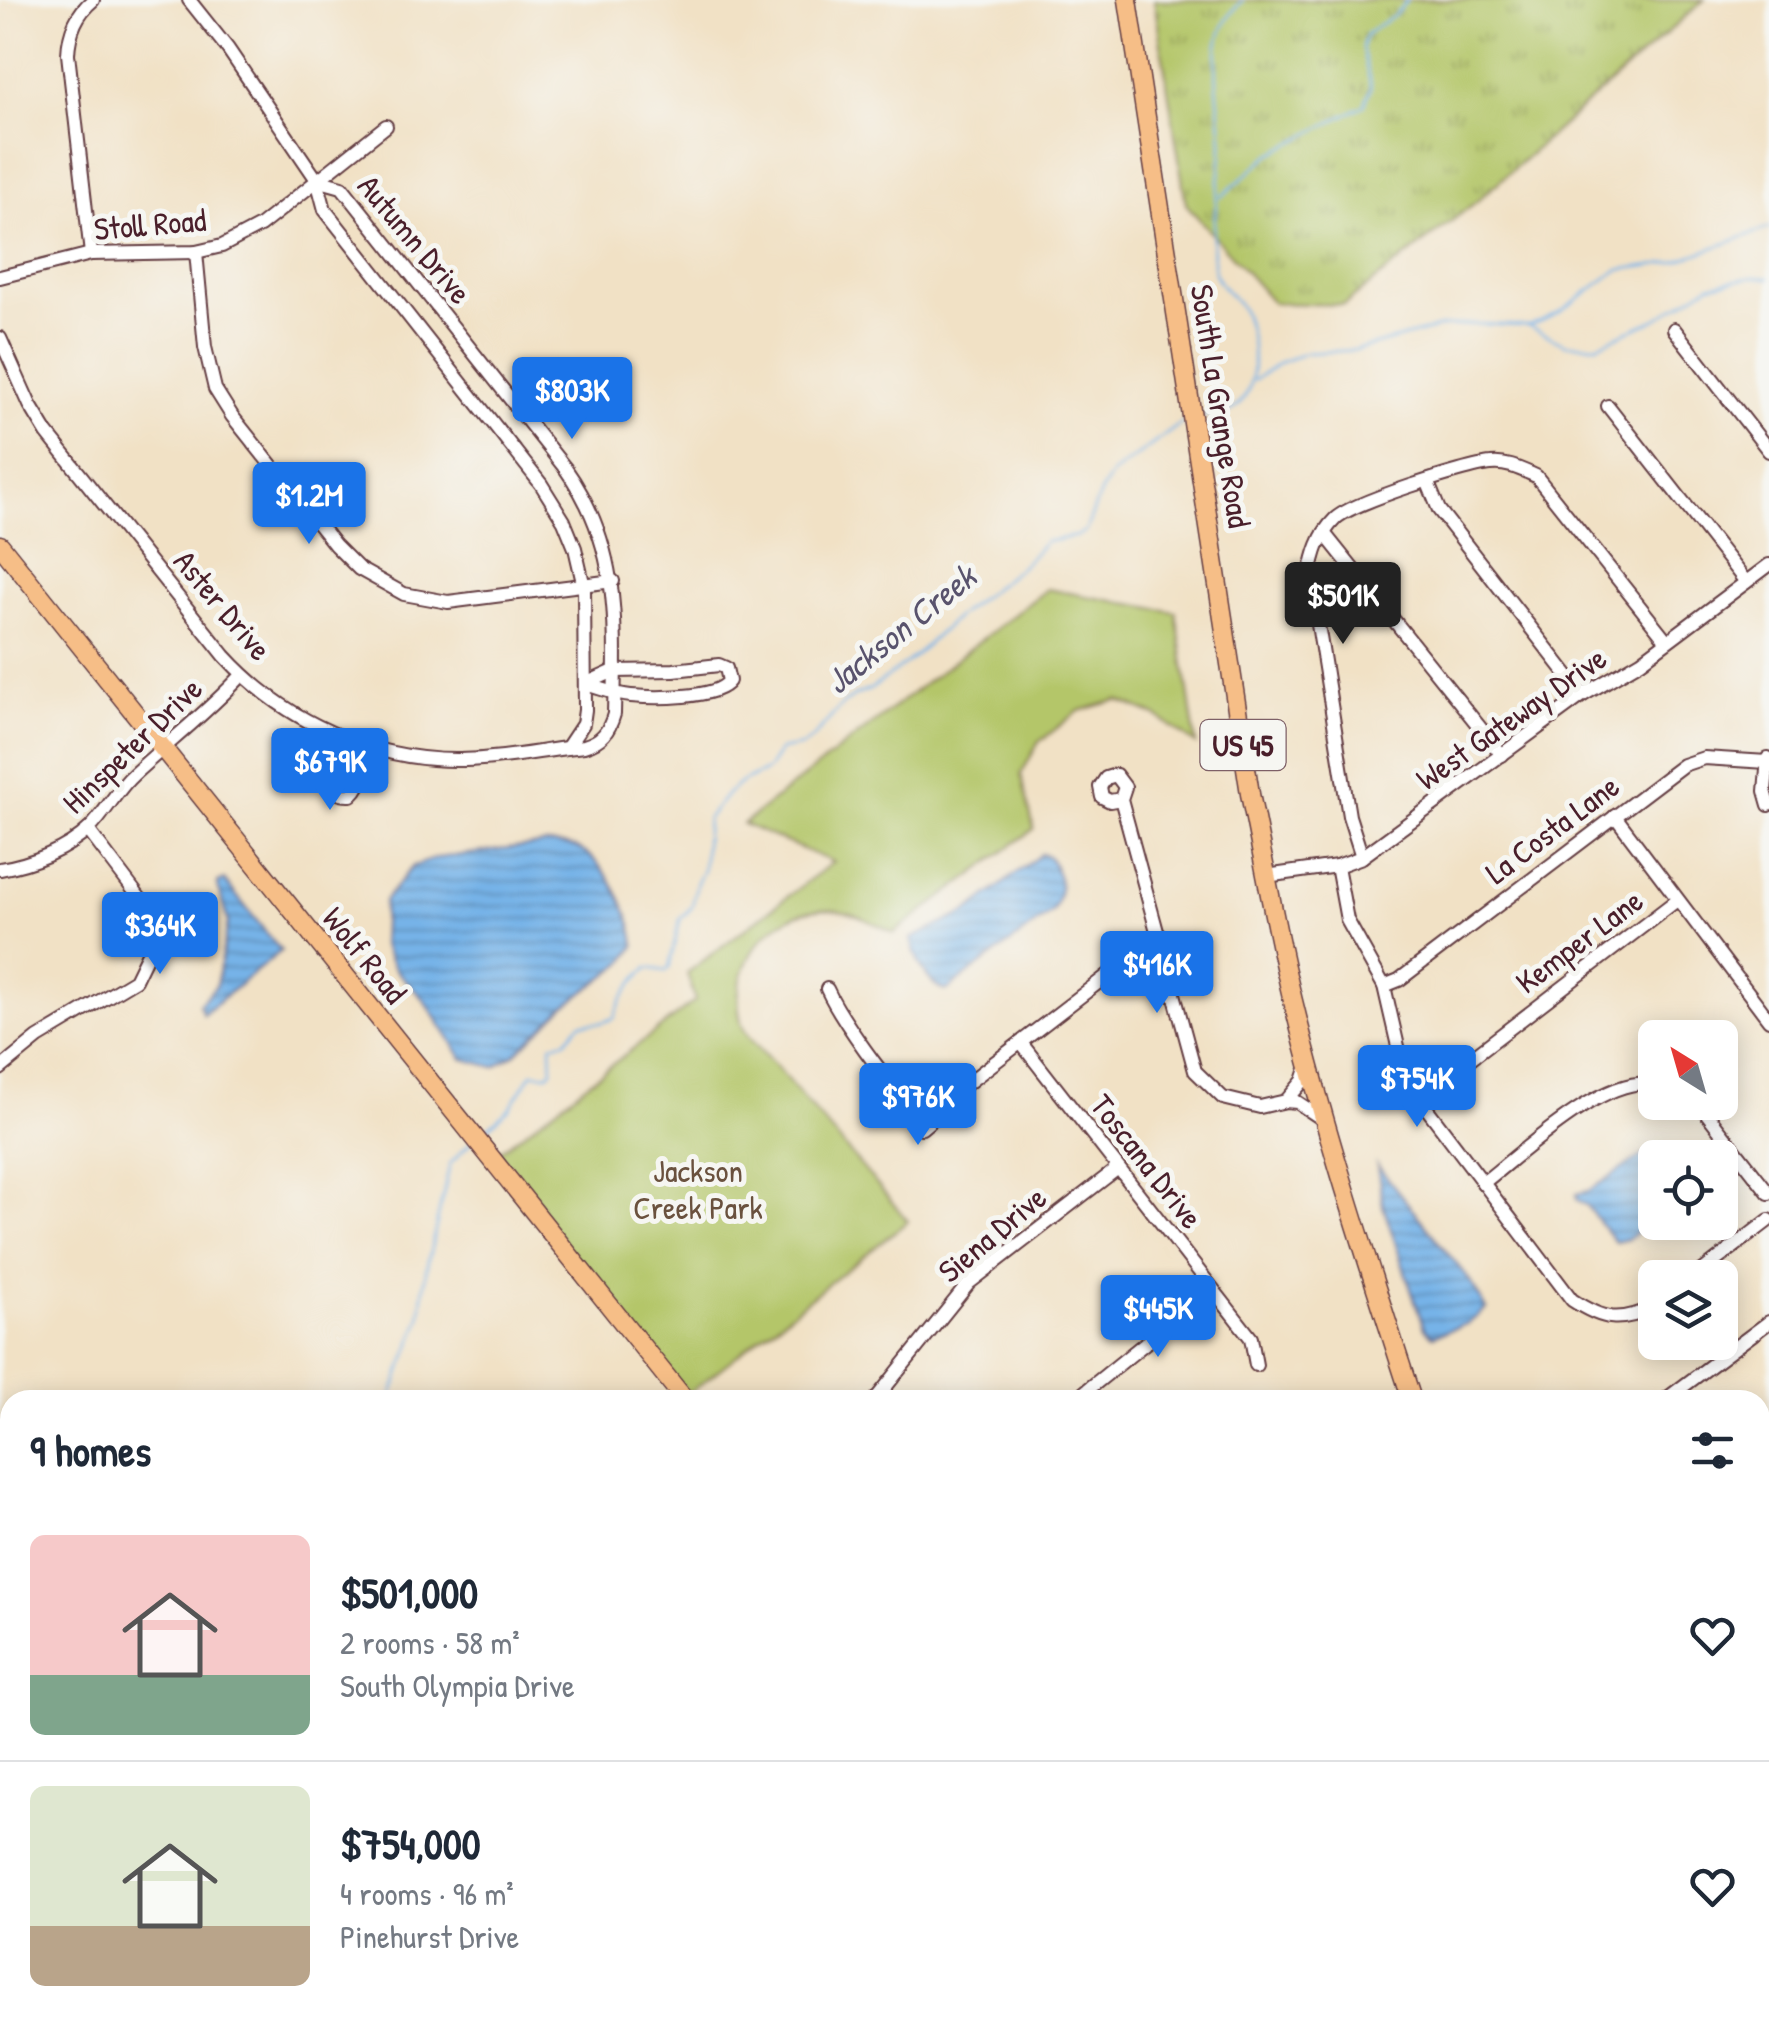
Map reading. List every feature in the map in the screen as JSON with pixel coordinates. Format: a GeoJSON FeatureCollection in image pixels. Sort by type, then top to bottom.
{"type":"FeatureCollection","features":[{"type":"Feature","properties":{"kind":"main road","name":"South La Grange Road"},"geometry":{"type":"LineString","coordinates":[[1128,0],[1250,794],[1266,876],[1326,1121],[1409,1390]]}},
{"type":"Feature","properties":{"kind":"main road","name":"Wolf Road"},"geometry":{"type":"LineString","coordinates":[[0,545],[678,1390]]}},
{"type":"Feature","properties":{"kind":"street"},"geometry":{"type":"LineString","coordinates":[[91,254],[68,54],[77,17],[93,0]]}},
{"type":"Feature","properties":{"kind":"street","name":"Autumn Drive"},"geometry":{"type":"LineString","coordinates":[[189,0],[228,48],[317,180],[325,210],[552,500],[575,548],[584,587],[583,724],[567,748]]}},
{"type":"Feature","properties":{"kind":"street","name":"Stoll Road"},"geometry":{"type":"LineString","coordinates":[[0,276],[91,254],[196,252],[222,246],[260,226],[386,126]]}},
{"type":"Feature","properties":{"kind":"street","name":"Autumn Drive"},"geometry":{"type":"LineString","coordinates":[[317,180],[342,187],[565,468],[592,515],[613,581],[614,714],[604,735],[590,745],[567,748]]}},
{"type":"Feature","properties":{"kind":"street"},"geometry":{"type":"LineString","coordinates":[[196,252],[204,347],[215,389],[335,545],[359,569],[404,594],[448,602],[613,581]]}},
{"type":"Feature","properties":{"kind":"street"},"geometry":{"type":"LineString","coordinates":[[1674,329],[1769,451]]}},
{"type":"Feature","properties":{"kind":"street","name":"Aster Drive"},"geometry":{"type":"LineString","coordinates":[[0,338],[18,382],[47,433],[242,675],[298,716],[360,744],[412,756],[462,760],[567,748]]}},
{"type":"Feature","properties":{"kind":"street"},"geometry":{"type":"LineString","coordinates":[[1608,406],[1746,582]]}},
{"type":"Feature","properties":{"kind":"street"},"geometry":{"type":"LineString","coordinates":[[1362,857],[1349,816],[1310,575],[1315,550],[1324,533],[1350,507],[1491,464],[1516,466],[1536,476],[1666,641]]}},
{"type":"Feature","properties":{"kind":"street"},"geometry":{"type":"LineString","coordinates":[[1428,483],[1439,510],[1582,695]]}},
{"type":"Feature","properties":{"kind":"street"},"geometry":{"type":"LineString","coordinates":[[1324,533],[1502,755]]}},
{"type":"Feature","properties":{"kind":"street","name":"West Gateway Drive"},"geometry":{"type":"LineString","coordinates":[[1266,876],[1337,866],[1362,857],[1582,695],[1615,678],[1769,565]]}},
{"type":"Feature","properties":{"kind":"street"},"geometry":{"type":"LineString","coordinates":[[718,664],[726,668],[729,676],[727,686],[718,691],[626,696],[586,684],[614,671],[674,670],[718,664]]}},
{"type":"Feature","properties":{"kind":"street","name":"Hinspeter Drive"},"geometry":{"type":"LineString","coordinates":[[0,869],[21,866],[55,851],[88,830],[132,776],[242,675]]}},
{"type":"Feature","properties":{"kind":"street","name":"La Costa Lane"},"geometry":{"type":"LineString","coordinates":[[1384,986],[1399,980],[1683,765],[1704,758],[1768,758]]}},
{"type":"Feature","properties":{"kind":"street"},"geometry":{"type":"LineString","coordinates":[[1768,758],[1765,791],[1769,805]]}},
{"type":"Feature","properties":{"kind":"street"},"geometry":{"type":"LineString","coordinates":[[1121,800],[1195,1071],[1223,1098],[1260,1107],[1286,1101],[1308,1107],[1326,1121]]}},
{"type":"Feature","properties":{"kind":"street"},"geometry":{"type":"LineString","coordinates":[[1615,816],[1769,1020]]}},
{"type":"Feature","properties":{"kind":"street"},"geometry":{"type":"LineString","coordinates":[[0,1069],[38,1038],[135,980],[153,943],[150,913],[88,830]]}},
{"type":"Feature","properties":{"kind":"street"},"geometry":{"type":"LineString","coordinates":[[1337,866],[1347,920],[1384,986],[1406,1081],[1572,1300],[1594,1315],[1607,1318],[1638,1314]]}},
{"type":"Feature","properties":{"kind":"street","name":"Kemper Lane"},"geometry":{"type":"LineString","coordinates":[[1419,1098],[1677,900]]}},
{"type":"Feature","properties":{"kind":"street"},"geometry":{"type":"LineString","coordinates":[[827,990],[839,1015],[906,1098],[910,1118],[922,1128],[942,1103],[1160,935]]}},
{"type":"Feature","properties":{"kind":"street","name":"Toscana Drive"},"geometry":{"type":"LineString","coordinates":[[1020,1043],[1250,1338],[1256,1365]]}},
{"type":"Feature","properties":{"kind":"street"},"geometry":{"type":"LineString","coordinates":[[1286,1101],[1304,1081],[1310,1060]]}},
{"type":"Feature","properties":{"kind":"street"},"geometry":{"type":"LineString","coordinates":[[1483,1183],[1598,1095],[1638,1085]]}},
{"type":"Feature","properties":{"kind":"street"},"geometry":{"type":"LineString","coordinates":[[906,1098],[928,1105],[942,1103]]}},
{"type":"Feature","properties":{"kind":"street"},"geometry":{"type":"LineString","coordinates":[[1712,1120],[1769,1193]]}},
{"type":"Feature","properties":{"kind":"street","name":"Siena Drive"},"geometry":{"type":"LineString","coordinates":[[883,1390],[969,1282],[1118,1168]]}},
{"type":"Feature","properties":{"kind":"street"},"geometry":{"type":"LineString","coordinates":[[1717,1260],[1769,1220]]}},
{"type":"Feature","properties":{"kind":"street"},"geometry":{"type":"LineString","coordinates":[[1087,1390],[1212,1289]]}},
{"type":"Feature","properties":{"kind":"street"},"geometry":{"type":"LineString","coordinates":[[1678,1390],[1769,1322]]}},
{"type":"Feature","properties":{"kind":"green space"},"geometry":{"type":"Polygon","coordinates":[[[1154,0],[1704,0],[1477,201],[1344,305],[1273,303],[1186,204],[1154,0]]]}},
{"type":"Feature","properties":{"kind":"green space","name":"Jackson Creek Park"},"geometry":{"type":"Polygon","coordinates":[[[1047,589],[1176,612],[1196,744],[1155,715],[1118,700],[1079,711],[1039,742],[1021,774],[1034,829],[894,933],[852,914],[824,909],[781,923],[751,953],[739,994],[743,1028],[908,1221],[693,1390],[685,1390],[492,1157],[695,1001],[687,973],[833,862],[743,824],[1047,589]]]}},
{"type":"Feature","properties":{"kind":"water"},"geometry":{"type":"Polygon","coordinates":[[[546,844],[577,848],[598,865],[624,905],[635,946],[624,962],[564,1007],[514,1055],[494,1067],[463,1059],[425,1001],[394,968],[382,944],[384,901],[413,866],[437,858],[546,844]]]}},
{"type":"Feature","properties":{"kind":"water"},"geometry":{"type":"Polygon","coordinates":[[[1041,854],[1048,856],[1059,877],[1059,896],[1053,911],[946,991],[939,988],[919,962],[911,939],[967,912],[1041,854]]]}},
{"type":"Feature","properties":{"kind":"water"},"geometry":{"type":"Polygon","coordinates":[[[224,880],[281,951],[203,1014],[199,1004],[216,986],[228,922],[218,888],[224,880]]]}},
{"type":"Feature","properties":{"kind":"water"},"geometry":{"type":"Polygon","coordinates":[[[1638,1159],[1638,1231],[1615,1242],[1585,1204],[1577,1200],[1576,1194],[1588,1191],[1638,1159]]]}},
{"type":"Feature","properties":{"kind":"water"},"geometry":{"type":"Polygon","coordinates":[[[1377,1165],[1470,1281],[1486,1309],[1469,1323],[1433,1336],[1424,1328],[1383,1206],[1377,1165]]]}},
{"type":"Feature","properties":{"kind":"waterway"},"geometry":{"type":"LineString","coordinates":[[1199,417],[1235,408],[1252,375],[1252,347],[1246,321],[1239,305],[1217,278],[1213,260],[1222,144],[1218,45],[1226,21],[1243,0]]}},
{"type":"Feature","properties":{"kind":"waterway"},"geometry":{"type":"LineString","coordinates":[[1221,197],[1269,155],[1364,105],[1371,88],[1362,47],[1366,34],[1394,16],[1407,0]]}},
{"type":"Feature","properties":{"kind":"waterway"},"geometry":{"type":"LineString","coordinates":[[1530,326],[1560,312],[1618,270],[1674,262],[1769,228]]}},
{"type":"Feature","properties":{"kind":"waterway","name":"Jackson Creek"},"geometry":{"type":"LineString","coordinates":[[1254,380],[1281,362],[1306,353],[1357,350],[1441,327],[1529,326],[1565,344],[1597,345],[1655,320],[1710,285],[1769,278]]}},
{"type":"Feature","properties":{"kind":"waterway","name":"Jackson Creek"},"geometry":{"type":"LineString","coordinates":[[480,1135],[510,1108],[532,1073],[548,1074],[552,1070],[553,1044],[565,1041],[581,1023],[614,1018],[642,973],[648,968],[669,968],[680,919],[692,907],[703,871],[707,819],[728,793],[767,770],[780,750],[802,746],[814,737],[840,707],[908,662],[1045,542],[1077,536],[1086,530],[1112,474],[1186,420]]}},
{"type":"Feature","properties":{"kind":"waterway","name":"Jackson Creek"},"geometry":{"type":"LineString","coordinates":[[394,1390],[420,1320],[426,1270],[450,1164],[470,1143]]}}]}
